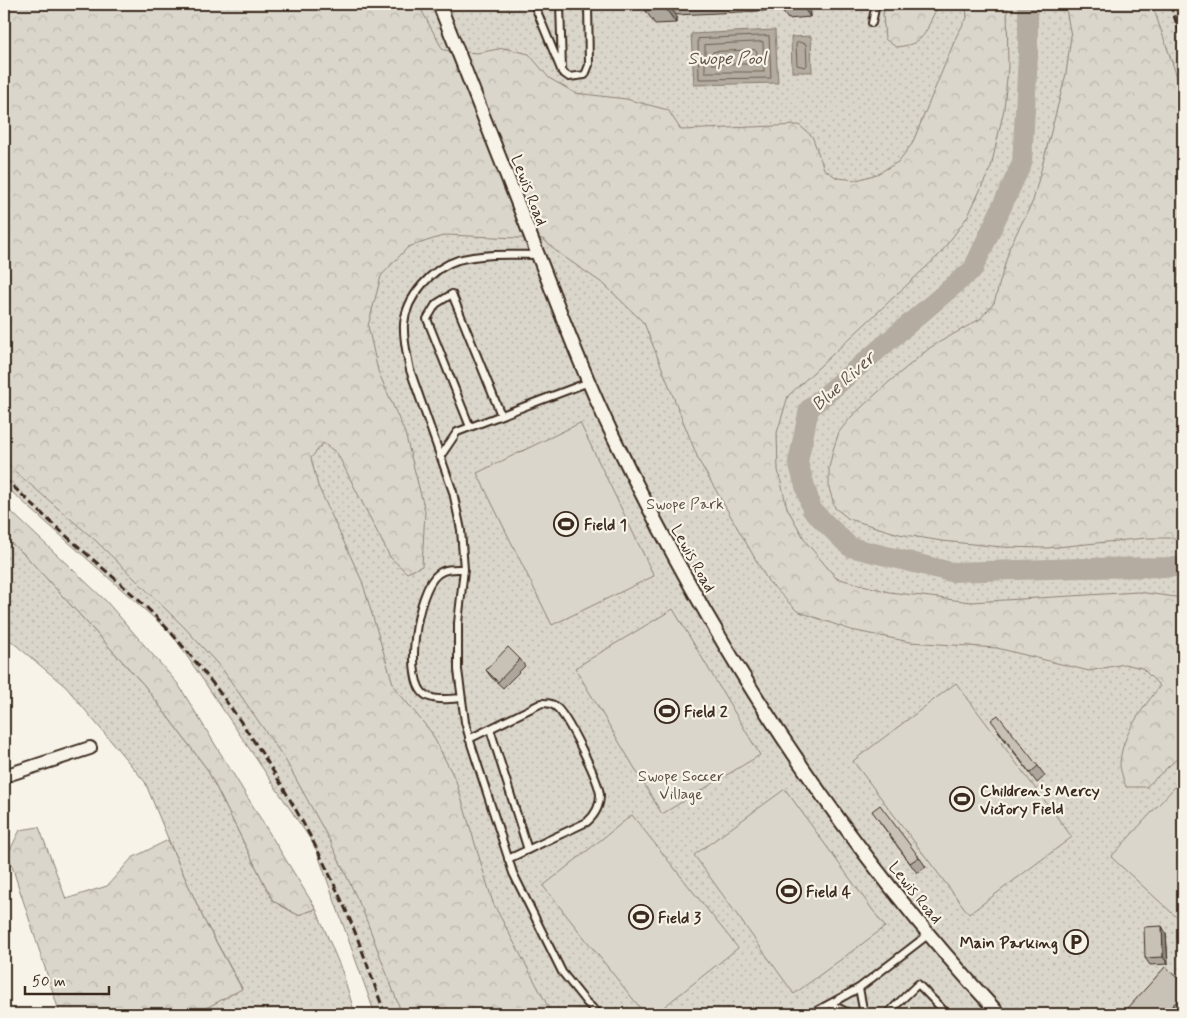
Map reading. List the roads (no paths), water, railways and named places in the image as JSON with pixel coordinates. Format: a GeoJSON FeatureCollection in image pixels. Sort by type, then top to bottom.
{"type":"FeatureCollection","features":[{"type":"Feature","properties":{"kind":"street","name":"Lewis Road"},"geometry":{"type":"LineString","coordinates":[[439,4],[589,382],[617,444],[684,576],[756,697],[840,821],[929,934],[999,1014]]}},
{"type":"Feature","properties":{"kind":"street"},"geometry":{"type":"LineString","coordinates":[[4,776],[90,748]]}},
{"type":"Feature","properties":{"kind":"lane"},"geometry":{"type":"LineString","coordinates":[[534,4],[562,72],[569,77],[585,75],[589,65],[588,4]]}},
{"type":"Feature","properties":{"kind":"lane"},"geometry":{"type":"LineString","coordinates":[[560,4],[562,72]]}},
{"type":"Feature","properties":{"kind":"lane"},"geometry":{"type":"LineString","coordinates":[[872,24],[876,4]]}},
{"type":"Feature","properties":{"kind":"lane"},"geometry":{"type":"LineString","coordinates":[[538,255],[486,256],[457,260],[438,271],[423,284],[410,302],[404,324],[405,349],[410,370],[452,492],[461,530],[464,569],[458,623],[458,670],[469,739],[508,860],[562,972],[586,1002],[599,1014]]}},
{"type":"Feature","properties":{"kind":"lane"},"geometry":{"type":"LineString","coordinates":[[470,426],[427,319],[436,304],[452,294],[501,415]]}},
{"type":"Feature","properties":{"kind":"lane"},"geometry":{"type":"LineString","coordinates":[[440,457],[457,432],[589,382]]}},
{"type":"Feature","properties":{"kind":"lane"},"geometry":{"type":"LineString","coordinates":[[461,698],[427,696],[421,691],[417,677],[415,628],[420,604],[432,579],[445,570],[464,569]]}},
{"type":"Feature","properties":{"kind":"lane"},"geometry":{"type":"LineString","coordinates":[[469,739],[542,703],[554,705],[559,709],[588,762],[598,786],[599,803],[593,818],[577,828],[508,860]]}},
{"type":"Feature","properties":{"kind":"lane"},"geometry":{"type":"LineString","coordinates":[[490,729],[528,850]]}},
{"type":"Feature","properties":{"kind":"lane"},"geometry":{"type":"LineString","coordinates":[[811,1014],[859,988],[929,934]]}},
{"type":"Feature","properties":{"kind":"lane"},"geometry":{"type":"LineString","coordinates":[[887,1014],[918,984],[947,1014]]}},
{"type":"Feature","properties":{"kind":"lane"},"geometry":{"type":"LineString","coordinates":[[859,988],[864,1014]]}},
{"type":"Feature","properties":{"kind":"lane"},"geometry":{"type":"LineString","coordinates":[[830,1004],[851,1014]]}},
{"type":"Feature","properties":{"kind":"water","name":"Swope Pool"},"geometry":{"type":"Polygon","coordinates":[[[775,30],[778,83],[694,85],[691,34],[775,30]]]}},
{"type":"Feature","properties":{"kind":"water"},"geometry":{"type":"Polygon","coordinates":[[[811,36],[812,72],[792,72],[791,37],[811,36]]]}},
{"type":"Feature","properties":{"kind":"waterway","name":"Blue River"},"geometry":{"type":"LineString","coordinates":[[1028,4],[1028,56],[1022,163],[973,269],[809,409],[798,462],[812,510],[850,547],[951,572],[1183,567]]}},
{"type":"Feature","properties":{"kind":"railway"},"geometry":{"type":"LineString","coordinates":[[1170,4],[1183,42]]}},
{"type":"Feature","properties":{"kind":"railway"},"geometry":{"type":"LineString","coordinates":[[4,478],[151,611],[224,698],[269,765],[310,835],[361,947],[385,1014]]}},
{"type":"Feature","properties":{"kind":"place","name":"Field 1"},"geometry":{"type":"Point","coordinates":[566,524]}},
{"type":"Feature","properties":{"kind":"place","name":"Field 2"},"geometry":{"type":"Point","coordinates":[667,711]}},
{"type":"Feature","properties":{"kind":"place","name":"Children's Mercy Victory Field"},"geometry":{"type":"Point","coordinates":[962,799]}},
{"type":"Feature","properties":{"kind":"place","name":"Field 4"},"geometry":{"type":"Point","coordinates":[789,891]}},
{"type":"Feature","properties":{"kind":"place","name":"Field 3"},"geometry":{"type":"Point","coordinates":[641,917]}},
{"type":"Feature","properties":{"kind":"place","name":"Main Parking"},"geometry":{"type":"Point","coordinates":[1076,942]}},
{"type":"Feature","properties":{"kind":"park label","name":"Swope Park"},"geometry":{"type":"Point","coordinates":[685,503]}},
{"type":"Feature","properties":{"kind":"park label","name":"Swope Soccer Village"},"geometry":{"type":"Point","coordinates":[681,784]}}]}
